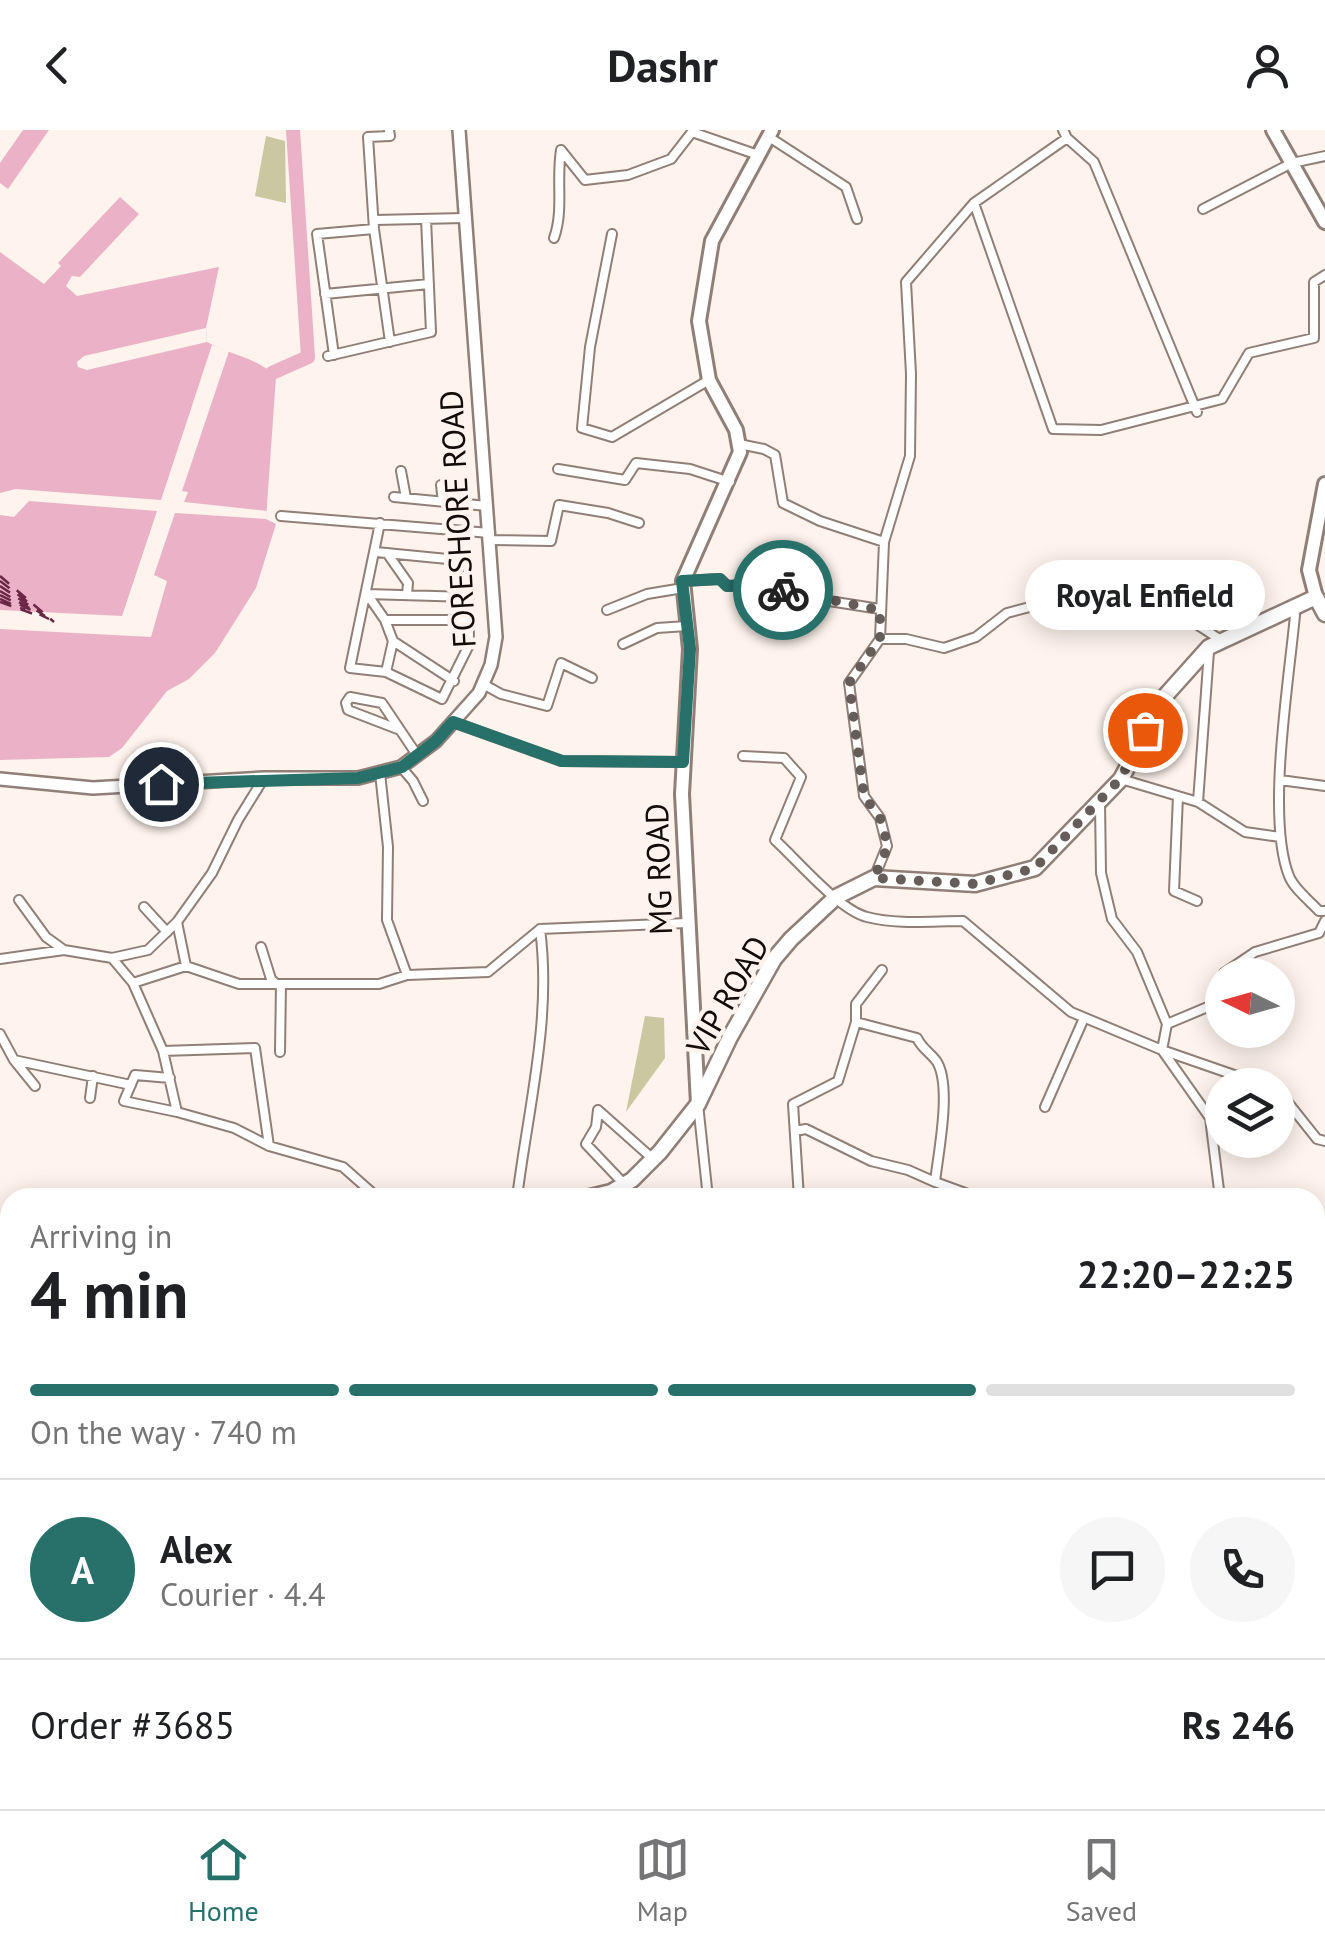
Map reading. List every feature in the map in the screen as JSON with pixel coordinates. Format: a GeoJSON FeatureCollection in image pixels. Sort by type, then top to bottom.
{"type":"FeatureCollection","features":[{"type":"Feature","properties":{"kind":"highway"},"geometry":{"type":"LineString","coordinates":[[874,878],[975,884],[1035,868],[1121,778],[1166,695],[1215,643],[1320,597],[1325,614]]}},
{"type":"Feature","properties":{"kind":"highway","name":"VIP ROAD"},"geometry":{"type":"LineString","coordinates":[[620,1188],[653,1159],[698,1104],[774,958],[836,898],[874,878]]}},
{"type":"Feature","properties":{"kind":"main road","name":"FORESHORE ROAD"},"geometry":{"type":"LineString","coordinates":[[0,780],[92,788],[264,778],[358,778],[402,767],[480,693],[496,637],[459,130]]}},
{"type":"Feature","properties":{"kind":"main road"},"geometry":{"type":"LineString","coordinates":[[1272,130],[1325,222]]}},
{"type":"Feature","properties":{"kind":"main road"},"geometry":{"type":"LineString","coordinates":[[683,584],[740,452],[736,430],[709,380],[699,321],[712,240],[771,134]]}},
{"type":"Feature","properties":{"kind":"main road"},"geometry":{"type":"LineString","coordinates":[[1320,597],[1309,570],[1325,486]]}},
{"type":"Feature","properties":{"kind":"main road","name":"MG ROAD"},"geometry":{"type":"LineString","coordinates":[[683,584],[690,649],[683,762],[687,923],[698,1104]]}},
{"type":"Feature","properties":{"kind":"street"},"geometry":{"type":"LineString","coordinates":[[389,130],[390,136],[368,137],[374,225],[390,342]]}},
{"type":"Feature","properties":{"kind":"street"},"geometry":{"type":"LineString","coordinates":[[554,238],[560,220],[556,179],[561,150],[585,180],[628,175],[671,159],[692,132],[758,155]]}},
{"type":"Feature","properties":{"kind":"street"},"geometry":{"type":"LineString","coordinates":[[771,134],[846,186],[857,220]]}},
{"type":"Feature","properties":{"kind":"street"},"geometry":{"type":"LineString","coordinates":[[874,878],[888,846],[880,818],[864,796],[849,683],[880,639],[884,542],[910,456],[906,282],[974,203],[1065,134],[1094,162],[1195,408]]}},
{"type":"Feature","properties":{"kind":"street"},"geometry":{"type":"LineString","coordinates":[[1203,209],[1292,163],[1325,156]]}},
{"type":"Feature","properties":{"kind":"street"},"geometry":{"type":"LineString","coordinates":[[974,203],[1054,429],[1102,430],[1222,400],[1249,353],[1314,338],[1314,282],[1325,275]]}},
{"type":"Feature","properties":{"kind":"street"},"geometry":{"type":"LineString","coordinates":[[426,219],[431,332],[331,356],[318,234],[426,219],[467,218]]}},
{"type":"Feature","properties":{"kind":"street"},"geometry":{"type":"LineString","coordinates":[[612,234],[590,347],[582,428],[612,437],[709,380]]}},
{"type":"Feature","properties":{"kind":"street"},"geometry":{"type":"LineString","coordinates":[[326,294],[429,284]]}},
{"type":"Feature","properties":{"kind":"street"},"geometry":{"type":"LineString","coordinates":[[739,444],[774,455],[783,503],[884,542]]}},
{"type":"Feature","properties":{"kind":"street"},"geometry":{"type":"LineString","coordinates":[[558,469],[625,480],[636,463],[690,469],[730,482]]}},
{"type":"Feature","properties":{"kind":"street"},"geometry":{"type":"LineString","coordinates":[[401,472],[406,498]]}},
{"type":"Feature","properties":{"kind":"street"},"geometry":{"type":"LineString","coordinates":[[442,485],[444,502]]}},
{"type":"Feature","properties":{"kind":"street"},"geometry":{"type":"LineString","coordinates":[[394,498],[488,506]]}},
{"type":"Feature","properties":{"kind":"street"},"geometry":{"type":"LineString","coordinates":[[281,516],[551,542],[559,504],[639,523]]}},
{"type":"Feature","properties":{"kind":"street"},"geometry":{"type":"LineString","coordinates":[[376,552],[468,561],[469,645],[442,699],[386,672],[350,668],[380,523]]}},
{"type":"Feature","properties":{"kind":"street"},"geometry":{"type":"LineString","coordinates":[[387,553],[408,583],[407,595]]}},
{"type":"Feature","properties":{"kind":"street"},"geometry":{"type":"LineString","coordinates":[[607,610],[646,594],[720,579],[727,586],[769,584],[789,592],[880,610]]}},
{"type":"Feature","properties":{"kind":"street"},"geometry":{"type":"LineString","coordinates":[[366,594],[469,597]]}},
{"type":"Feature","properties":{"kind":"street"},"geometry":{"type":"LineString","coordinates":[[366,594],[385,620],[393,641],[386,672]]}},
{"type":"Feature","properties":{"kind":"street"},"geometry":{"type":"LineString","coordinates":[[880,639],[906,639],[944,648],[976,637],[1007,613],[1075,595],[1176,612],[1215,643],[1198,802]]}},
{"type":"Feature","properties":{"kind":"street"},"geometry":{"type":"LineString","coordinates":[[1293,607],[1280,780],[1280,836],[1290,879],[1319,910],[1325,911]]}},
{"type":"Feature","properties":{"kind":"street"},"geometry":{"type":"LineString","coordinates":[[385,620],[470,620]]}},
{"type":"Feature","properties":{"kind":"street"},"geometry":{"type":"LineString","coordinates":[[623,644],[657,628],[687,626]]}},
{"type":"Feature","properties":{"kind":"street"},"geometry":{"type":"LineString","coordinates":[[393,641],[454,680]]}},
{"type":"Feature","properties":{"kind":"street"},"geometry":{"type":"LineString","coordinates":[[483,684],[501,694],[547,706],[561,663],[592,678]]}},
{"type":"Feature","properties":{"kind":"street"},"geometry":{"type":"LineString","coordinates":[[400,730],[348,710],[346,703],[350,697],[382,703],[417,755]]}},
{"type":"Feature","properties":{"kind":"street"},"geometry":{"type":"LineString","coordinates":[[453,722],[562,761],[683,762]]}},
{"type":"Feature","properties":{"kind":"street"},"geometry":{"type":"LineString","coordinates":[[743,756],[784,758],[801,777],[775,840],[836,898],[863,917],[963,921],[1071,1012],[1214,1068]]}},
{"type":"Feature","properties":{"kind":"street"},"geometry":{"type":"LineString","coordinates":[[402,767],[422,800]]}},
{"type":"Feature","properties":{"kind":"street"},"geometry":{"type":"LineString","coordinates":[[380,773],[388,847],[386,920],[407,975]]}},
{"type":"Feature","properties":{"kind":"street"},"geometry":{"type":"LineString","coordinates":[[0,959],[64,950],[112,958],[148,950],[177,922],[212,873],[264,778]]}},
{"type":"Feature","properties":{"kind":"street"},"geometry":{"type":"LineString","coordinates":[[1121,778],[1198,802],[1245,832],[1280,836]]}},
{"type":"Feature","properties":{"kind":"street"},"geometry":{"type":"LineString","coordinates":[[1280,780],[1325,786]]}},
{"type":"Feature","properties":{"kind":"street"},"geometry":{"type":"LineString","coordinates":[[1178,796],[1174,891],[1197,902]]}},
{"type":"Feature","properties":{"kind":"street"},"geometry":{"type":"LineString","coordinates":[[1100,801],[1101,873],[1112,919],[1137,952],[1167,1024],[1162,1050],[1210,1118],[1219,1188]]}},
{"type":"Feature","properties":{"kind":"street"},"geometry":{"type":"LineString","coordinates":[[19,900],[46,937],[64,950]]}},
{"type":"Feature","properties":{"kind":"street"},"geometry":{"type":"LineString","coordinates":[[144,907],[167,932]]}},
{"type":"Feature","properties":{"kind":"street"},"geometry":{"type":"LineString","coordinates":[[1246,958],[1319,934],[1325,921]]}},
{"type":"Feature","properties":{"kind":"street"},"geometry":{"type":"LineString","coordinates":[[177,922],[186,966]]}},
{"type":"Feature","properties":{"kind":"street"},"geometry":{"type":"LineString","coordinates":[[132,983],[186,966],[239,984],[379,984],[407,975],[488,972],[540,929],[687,923]]}},
{"type":"Feature","properties":{"kind":"street"},"geometry":{"type":"LineString","coordinates":[[518,1188],[544,1019],[540,929]]}},
{"type":"Feature","properties":{"kind":"street"},"geometry":{"type":"LineString","coordinates":[[261,947],[271,978],[278,984],[280,1052]]}},
{"type":"Feature","properties":{"kind":"street"},"geometry":{"type":"LineString","coordinates":[[112,958],[132,983],[163,1051],[177,1112]]}},
{"type":"Feature","properties":{"kind":"street"},"geometry":{"type":"LineString","coordinates":[[798,1188],[793,1104],[838,1081],[856,1022],[856,1004],[882,970]]}},
{"type":"Feature","properties":{"kind":"street"},"geometry":{"type":"LineString","coordinates":[[1167,1024],[1205,1008]]}},
{"type":"Feature","properties":{"kind":"street"},"geometry":{"type":"LineString","coordinates":[[1044,1107],[1084,1018]]}},
{"type":"Feature","properties":{"kind":"street"},"geometry":{"type":"LineString","coordinates":[[856,1022],[917,1038],[921,1048],[938,1063],[945,1114],[935,1182]]}},
{"type":"Feature","properties":{"kind":"street"},"geometry":{"type":"LineString","coordinates":[[0,1034],[34,1086]]}},
{"type":"Feature","properties":{"kind":"street"},"geometry":{"type":"LineString","coordinates":[[163,1051],[255,1048],[269,1146]]}},
{"type":"Feature","properties":{"kind":"street"},"geometry":{"type":"LineString","coordinates":[[14,1060],[131,1085]]}},
{"type":"Feature","properties":{"kind":"street"},"geometry":{"type":"LineString","coordinates":[[170,1078],[135,1075],[124,1101],[234,1128],[269,1146],[343,1166],[367,1188]]}},
{"type":"Feature","properties":{"kind":"street"},"geometry":{"type":"LineString","coordinates":[[90,1098],[93,1076]]}},
{"type":"Feature","properties":{"kind":"street"},"geometry":{"type":"LineString","coordinates":[[698,1104],[707,1188]]}},
{"type":"Feature","properties":{"kind":"street"},"geometry":{"type":"LineString","coordinates":[[611,1188],[586,1144],[596,1127],[598,1110],[653,1159]]}},
{"type":"Feature","properties":{"kind":"street"},"geometry":{"type":"LineString","coordinates":[[1295,1111],[1317,1139],[1325,1142]]}},
{"type":"Feature","properties":{"kind":"street"},"geometry":{"type":"LineString","coordinates":[[795,1131],[806,1129],[871,1161],[908,1170],[952,1188]]}},
{"type":"Feature","properties":{"kind":"shaded area"},"geometry":{"type":"Polygon","coordinates":[[[23,130],[49,130],[8,189],[0,183],[0,163],[23,130]]]}},
{"type":"Feature","properties":{"kind":"shaded area"},"geometry":{"type":"Polygon","coordinates":[[[266,136],[285,141],[286,203],[255,196],[266,136]]]}},
{"type":"Feature","properties":{"kind":"shaded area"},"geometry":{"type":"Polygon","coordinates":[[[120,197],[139,214],[80,277],[72,276],[66,286],[77,296],[219,267],[206,328],[207,342],[252,361],[276,377],[266,519],[276,524],[256,588],[215,653],[189,679],[167,691],[122,748],[109,757],[0,760],[0,252],[44,284],[61,266],[58,263],[120,197]]]}},
{"type":"Feature","properties":{"kind":"shaded area"},"geometry":{"type":"Polygon","coordinates":[[[645,1016],[664,1018],[665,1058],[626,1112],[645,1016]]]}},
{"type":"Feature","properties":{"kind":"pier"},"geometry":{"type":"Polygon","coordinates":[[[206,328],[207,342],[87,370],[78,367],[77,362],[84,356],[206,328]]]}},
{"type":"Feature","properties":{"kind":"pier"},"geometry":{"type":"Polygon","coordinates":[[[212,345],[229,351],[182,491],[188,492],[184,502],[267,511],[266,519],[175,513],[154,575],[167,581],[151,637],[0,629],[0,610],[122,616],[157,511],[29,501],[14,517],[0,515],[0,493],[16,489],[161,500],[212,345]]]}},
{"type":"Feature","properties":{"kind":"waterway"},"geometry":{"type":"LineString","coordinates":[[272,373],[308,357],[293,130]]}},
{"type":"Feature","properties":{"kind":"ferry route"},"geometry":{"type":"LineString","coordinates":[[0,576],[54,622]]}},
{"type":"Feature","properties":{"kind":"ferry route"},"geometry":{"type":"LineString","coordinates":[[0,581],[33,606]]}},
{"type":"Feature","properties":{"kind":"ferry route"},"geometry":{"type":"LineString","coordinates":[[0,586],[45,616]]}},
{"type":"Feature","properties":{"kind":"ferry route"},"geometry":{"type":"LineString","coordinates":[[0,591],[31,609]]}},
{"type":"Feature","properties":{"kind":"ferry route"},"geometry":{"type":"LineString","coordinates":[[0,595],[49,619]]}},
{"type":"Feature","properties":{"kind":"ferry route"},"geometry":{"type":"LineString","coordinates":[[0,599],[25,610]]}},
{"type":"Feature","properties":{"kind":"ferry route"},"geometry":{"type":"LineString","coordinates":[[0,602],[39,616]]}},
{"type":"Feature","properties":{"kind":"way so far"},"geometry":{"type":"LineString","coordinates":[[783,590],[880,610],[880,639],[849,683],[864,796],[880,818],[888,846],[874,878],[975,884],[1035,868],[1121,778],[1145,730]]}},
{"type":"Feature","properties":{"kind":"place","name":"Royal Enfield"},"geometry":{"type":"Point","coordinates":[1145,730]}},
{"type":"Feature","properties":{"kind":"route"},"geometry":{"type":"LineString","coordinates":[[161,784],[358,778],[402,767],[453,722],[562,761],[683,762],[690,649],[682,581],[720,579],[727,586],[769,584],[783,590]]}}]}
